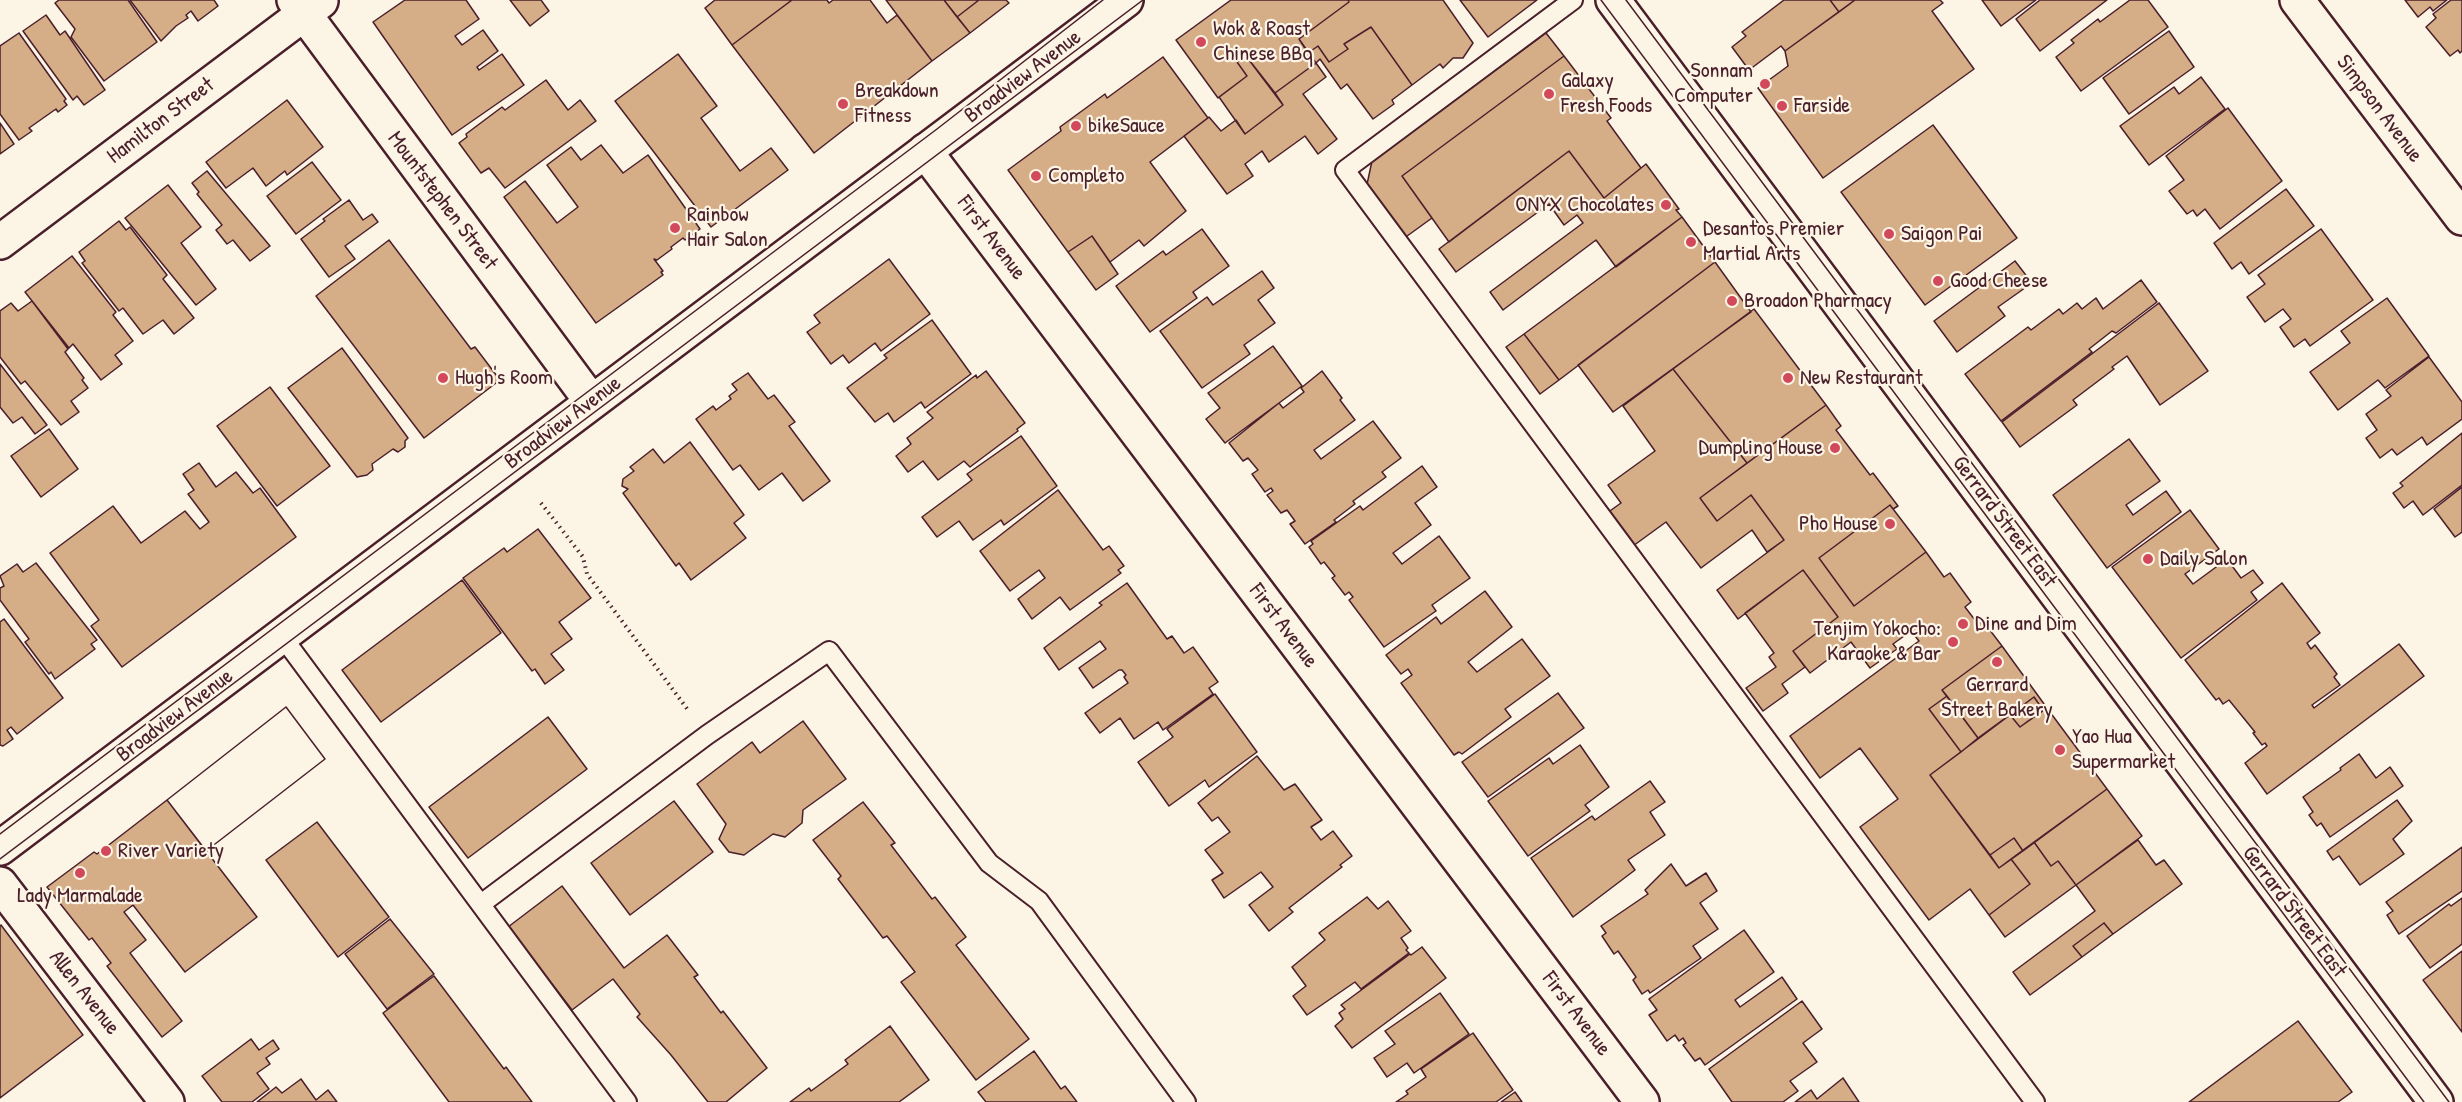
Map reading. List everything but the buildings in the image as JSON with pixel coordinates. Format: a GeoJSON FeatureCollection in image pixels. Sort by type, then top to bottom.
{"type":"FeatureCollection","features":[{"type":"Feature","properties":{"kind":"main road","name":"Broadview Avenue"},"geometry":{"type":"LineString","coordinates":[[0,848],[1126,0]]}},
{"type":"Feature","properties":{"kind":"main road","name":"Gerrard Street East"},"geometry":{"type":"LineString","coordinates":[[1613,0],[2436,1102]]}},
{"type":"Feature","properties":{"kind":"main road","name":"Simpson Avenue"},"geometry":{"type":"LineString","coordinates":[[2297,0],[2462,218]]}},
{"type":"Feature","properties":{"kind":"main road","name":"Hamilton Street"},"geometry":{"type":"LineString","coordinates":[[0,242],[307,5]]}},
{"type":"Feature","properties":{"kind":"main road","name":"Mountstephen Street"},"geometry":{"type":"LineString","coordinates":[[307,5],[591,402]]}},
{"type":"Feature","properties":{"kind":"main road","name":"First Avenue"},"geometry":{"type":"LineString","coordinates":[[925,151],[1642,1102]]}},
{"type":"Feature","properties":{"kind":"main road","name":"Allen Avenue"},"geometry":{"type":"LineString","coordinates":[[0,884],[167,1102]]}},
{"type":"Feature","properties":{"kind":"lane"},"geometry":{"type":"LineString","coordinates":[[1573,0],[1345,170],[2035,1102]]}},
{"type":"Feature","properties":{"kind":"lane"},"geometry":{"type":"LineString","coordinates":[[281,635],[627,1102]]}},
{"type":"Feature","properties":{"kind":"lane"},"geometry":{"type":"LineString","coordinates":[[481,904],[707,735],[829,651],[989,863],[1039,901],[1186,1102]]}},
{"type":"Feature","properties":{"kind":"path"},"geometry":{"type":"LineString","coordinates":[[542,503],[583,557],[587,574],[707,735]]}},
{"type":"Feature","properties":{"kind":"tram line"},"geometry":{"type":"LineString","coordinates":[[0,834],[937,129],[1103,0]]}},
{"type":"Feature","properties":{"kind":"tram line"},"geometry":{"type":"LineString","coordinates":[[0,859],[1143,0]]}},
{"type":"Feature","properties":{"kind":"tram line"},"geometry":{"type":"LineString","coordinates":[[1601,0],[2424,1102]]}},
{"type":"Feature","properties":{"kind":"tram line"},"geometry":{"type":"LineString","coordinates":[[1626,0],[2449,1102]]}},
{"type":"Feature","properties":{"kind":"place","name":"Wok & Roast Chinese BBq"},"geometry":{"type":"Point","coordinates":[1201,42]}},
{"type":"Feature","properties":{"kind":"place","name":"Sonnam Computer"},"geometry":{"type":"Point","coordinates":[1765,84]}},
{"type":"Feature","properties":{"kind":"place","name":"Galaxy Fresh Foods"},"geometry":{"type":"Point","coordinates":[1549,94]}},
{"type":"Feature","properties":{"kind":"place","name":"Breakdown Fitness"},"geometry":{"type":"Point","coordinates":[843,104]}},
{"type":"Feature","properties":{"kind":"place","name":"Farside"},"geometry":{"type":"Point","coordinates":[1782,106]}},
{"type":"Feature","properties":{"kind":"place","name":"bikeSauce"},"geometry":{"type":"Point","coordinates":[1076,126]}},
{"type":"Feature","properties":{"kind":"place","name":"Completo"},"geometry":{"type":"Point","coordinates":[1036,176]}},
{"type":"Feature","properties":{"kind":"place","name":"ONYX Chocolates"},"geometry":{"type":"Point","coordinates":[1666,205]}},
{"type":"Feature","properties":{"kind":"place","name":"Rainbow Hair Salon"},"geometry":{"type":"Point","coordinates":[675,228]}},
{"type":"Feature","properties":{"kind":"place","name":"Saigon Pai"},"geometry":{"type":"Point","coordinates":[1889,234]}},
{"type":"Feature","properties":{"kind":"place","name":"Desantos Premier Martial Arts"},"geometry":{"type":"Point","coordinates":[1691,242]}},
{"type":"Feature","properties":{"kind":"place","name":"Good Cheese"},"geometry":{"type":"Point","coordinates":[1938,281]}},
{"type":"Feature","properties":{"kind":"place","name":"Broadon Pharmacy"},"geometry":{"type":"Point","coordinates":[1732,301]}},
{"type":"Feature","properties":{"kind":"place","name":"Hugh's Room"},"geometry":{"type":"Point","coordinates":[443,378]}},
{"type":"Feature","properties":{"kind":"place","name":"New Restaurant"},"geometry":{"type":"Point","coordinates":[1788,378]}},
{"type":"Feature","properties":{"kind":"place","name":"Dumpling House"},"geometry":{"type":"Point","coordinates":[1835,448]}},
{"type":"Feature","properties":{"kind":"place","name":"Pho House"},"geometry":{"type":"Point","coordinates":[1890,524]}},
{"type":"Feature","properties":{"kind":"place","name":"Daily Salon"},"geometry":{"type":"Point","coordinates":[2148,559]}},
{"type":"Feature","properties":{"kind":"place","name":"Dine and Dim"},"geometry":{"type":"Point","coordinates":[1963,624]}},
{"type":"Feature","properties":{"kind":"place","name":"Tenjim Yokocho: Karaoke & Bar"},"geometry":{"type":"Point","coordinates":[1953,642]}},
{"type":"Feature","properties":{"kind":"place","name":"Gerrard Street Bakery"},"geometry":{"type":"Point","coordinates":[1997,662]}},
{"type":"Feature","properties":{"kind":"place","name":"Yao Hua Supermarket"},"geometry":{"type":"Point","coordinates":[2060,750]}},
{"type":"Feature","properties":{"kind":"place","name":"River Variety"},"geometry":{"type":"Point","coordinates":[106,851]}},
{"type":"Feature","properties":{"kind":"place","name":"Lady Marmalade"},"geometry":{"type":"Point","coordinates":[80,873]}}]}
